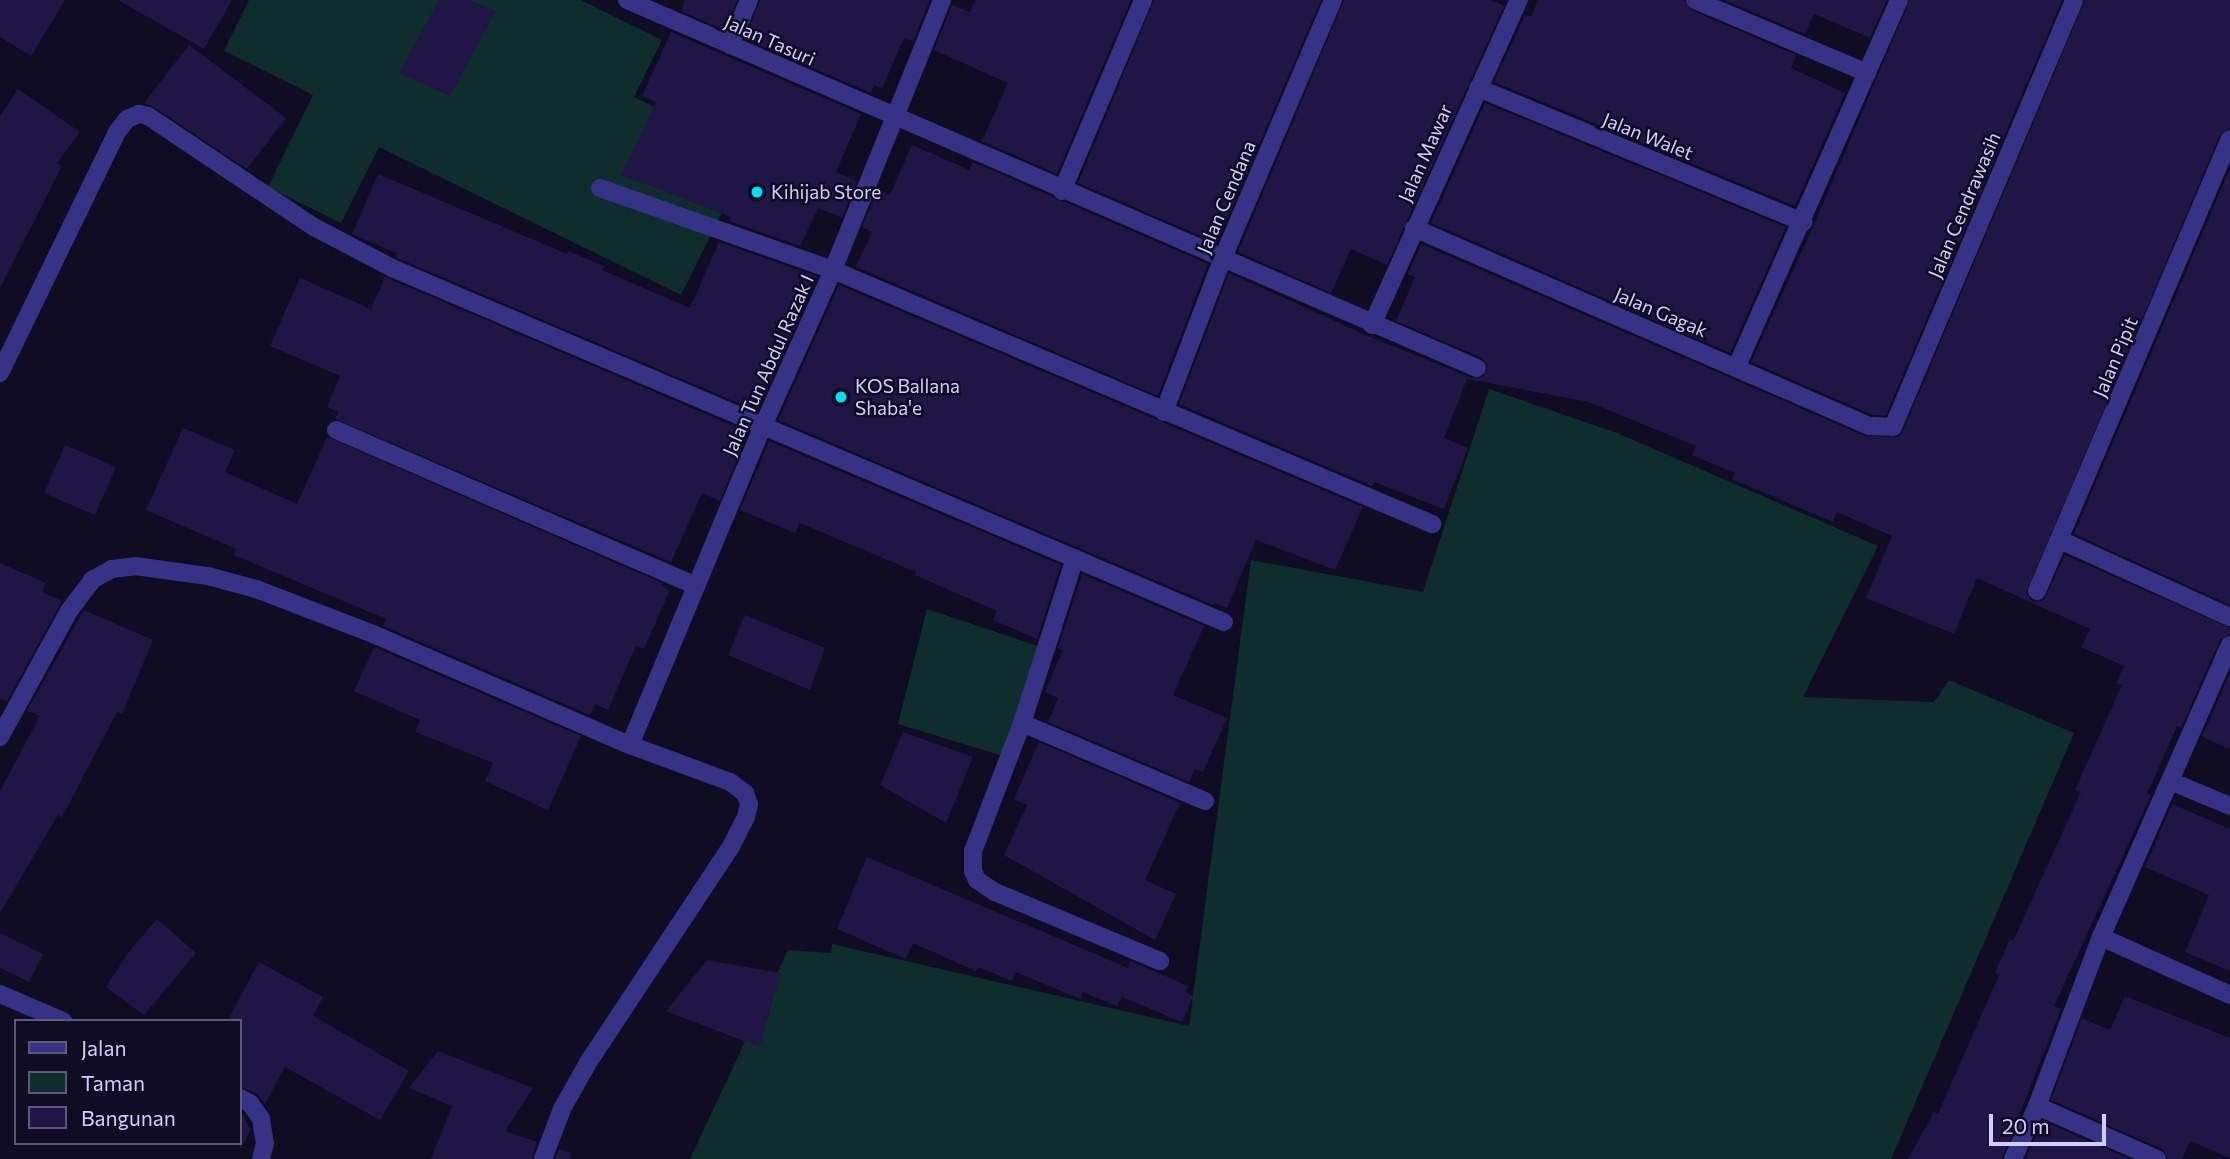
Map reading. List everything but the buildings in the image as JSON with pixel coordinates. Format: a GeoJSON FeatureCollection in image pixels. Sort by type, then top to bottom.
{"type":"FeatureCollection","features":[{"type":"Feature","properties":{"kind":"street","name":"Jalan Tasuri"},"geometry":{"type":"LineString","coordinates":[[627,0],[1062,191],[1477,368]]}},
{"type":"Feature","properties":{"kind":"street"},"geometry":{"type":"LineString","coordinates":[[730,45],[749,0]]}},
{"type":"Feature","properties":{"kind":"street","name":"Jalan Tun Abdul Razak I"},"geometry":{"type":"LineString","coordinates":[[629,745],[763,426],[833,270],[942,0]]}},
{"type":"Feature","properties":{"kind":"street"},"geometry":{"type":"LineString","coordinates":[[1062,191],[1143,0]]}},
{"type":"Feature","properties":{"kind":"street","name":"Jalan Cendana"},"geometry":{"type":"LineString","coordinates":[[1164,412],[1222,260],[1333,0]]}},
{"type":"Feature","properties":{"kind":"street","name":"Jalan Mawar"},"geometry":{"type":"LineString","coordinates":[[1372,325],[1519,0]]}},
{"type":"Feature","properties":{"kind":"street"},"geometry":{"type":"LineString","coordinates":[[1695,0],[1867,73]]}},
{"type":"Feature","properties":{"kind":"street"},"geometry":{"type":"LineString","coordinates":[[1736,368],[1803,222],[1899,0]]}},
{"type":"Feature","properties":{"kind":"street","name":"Jalan Cendrawasih"},"geometry":{"type":"LineString","coordinates":[[1893,427],[2074,0]]}},
{"type":"Feature","properties":{"kind":"street","name":"Jalan Walet"},"geometry":{"type":"LineString","coordinates":[[1478,88],[1803,222]]}},
{"type":"Feature","properties":{"kind":"street"},"geometry":{"type":"LineString","coordinates":[[0,373],[117,132],[127,119],[139,114],[148,116],[352,248],[1224,622]]}},
{"type":"Feature","properties":{"kind":"street","name":"Jalan Pipit"},"geometry":{"type":"LineString","coordinates":[[2037,591],[2230,139]]}},
{"type":"Feature","properties":{"kind":"street"},"geometry":{"type":"LineString","coordinates":[[600,188],[833,270],[1432,524]]}},
{"type":"Feature","properties":{"kind":"street","name":"Jalan Gagak"},"geometry":{"type":"LineString","coordinates":[[1414,228],[1870,426],[1893,427]]}},
{"type":"Feature","properties":{"kind":"street"},"geometry":{"type":"LineString","coordinates":[[336,430],[695,586]]}},
{"type":"Feature","properties":{"kind":"street"},"geometry":{"type":"LineString","coordinates":[[2060,540],[2230,617]]}},
{"type":"Feature","properties":{"kind":"street"},"geometry":{"type":"LineString","coordinates":[[1075,558],[1022,723],[973,851],[973,871],[976,880],[995,892],[1160,961]]}},
{"type":"Feature","properties":{"kind":"street"},"geometry":{"type":"LineString","coordinates":[[0,737],[5,713],[69,611],[92,580],[112,569],[135,565],[208,576],[256,589],[373,634],[629,745],[730,782],[745,793],[749,804],[732,845],[590,1061],[562,1109],[543,1159]]}},
{"type":"Feature","properties":{"kind":"street"},"geometry":{"type":"LineString","coordinates":[[2013,1159],[2037,1105],[2101,937],[2230,645]]}},
{"type":"Feature","properties":{"kind":"street"},"geometry":{"type":"LineString","coordinates":[[1022,723],[1205,801]]}},
{"type":"Feature","properties":{"kind":"street"},"geometry":{"type":"LineString","coordinates":[[2170,781],[2230,806]]}},
{"type":"Feature","properties":{"kind":"street"},"geometry":{"type":"LineString","coordinates":[[2101,937],[2230,995]]}},
{"type":"Feature","properties":{"kind":"street"},"geometry":{"type":"LineString","coordinates":[[0,994],[58,1019]]}},
{"type":"Feature","properties":{"kind":"street"},"geometry":{"type":"LineString","coordinates":[[242,1099],[250,1103],[261,1119],[265,1143],[261,1159]]}},
{"type":"Feature","properties":{"kind":"street"},"geometry":{"type":"LineString","coordinates":[[2037,1105],[2157,1159]]}},
{"type":"Feature","properties":{"kind":"green space"},"geometry":{"type":"Polygon","coordinates":[[[249,0],[581,0],[662,40],[634,97],[751,154],[681,295],[379,147],[341,223],[268,187],[313,95],[224,51],[249,0]]]}},
{"type":"Feature","properties":{"kind":"green space"},"geometry":{"type":"Polygon","coordinates":[[[1489,389],[1617,433],[1878,546],[1803,697],[1934,702],[1949,680],[2074,733],[1891,1159],[690,1159],[788,950],[831,953],[832,944],[1189,1026],[1251,560],[1423,592],[1489,389]]]}},
{"type":"Feature","properties":{"kind":"green space"},"geometry":{"type":"Polygon","coordinates":[[[927,609],[1038,646],[1006,757],[898,724],[927,609]]]}},
{"type":"Feature","properties":{"kind":"place","name":"Kihijab Store"},"geometry":{"type":"Point","coordinates":[757,192]}},
{"type":"Feature","properties":{"kind":"place","name":"KOS Ballana Shaba'e"},"geometry":{"type":"Point","coordinates":[841,397]}}]}
